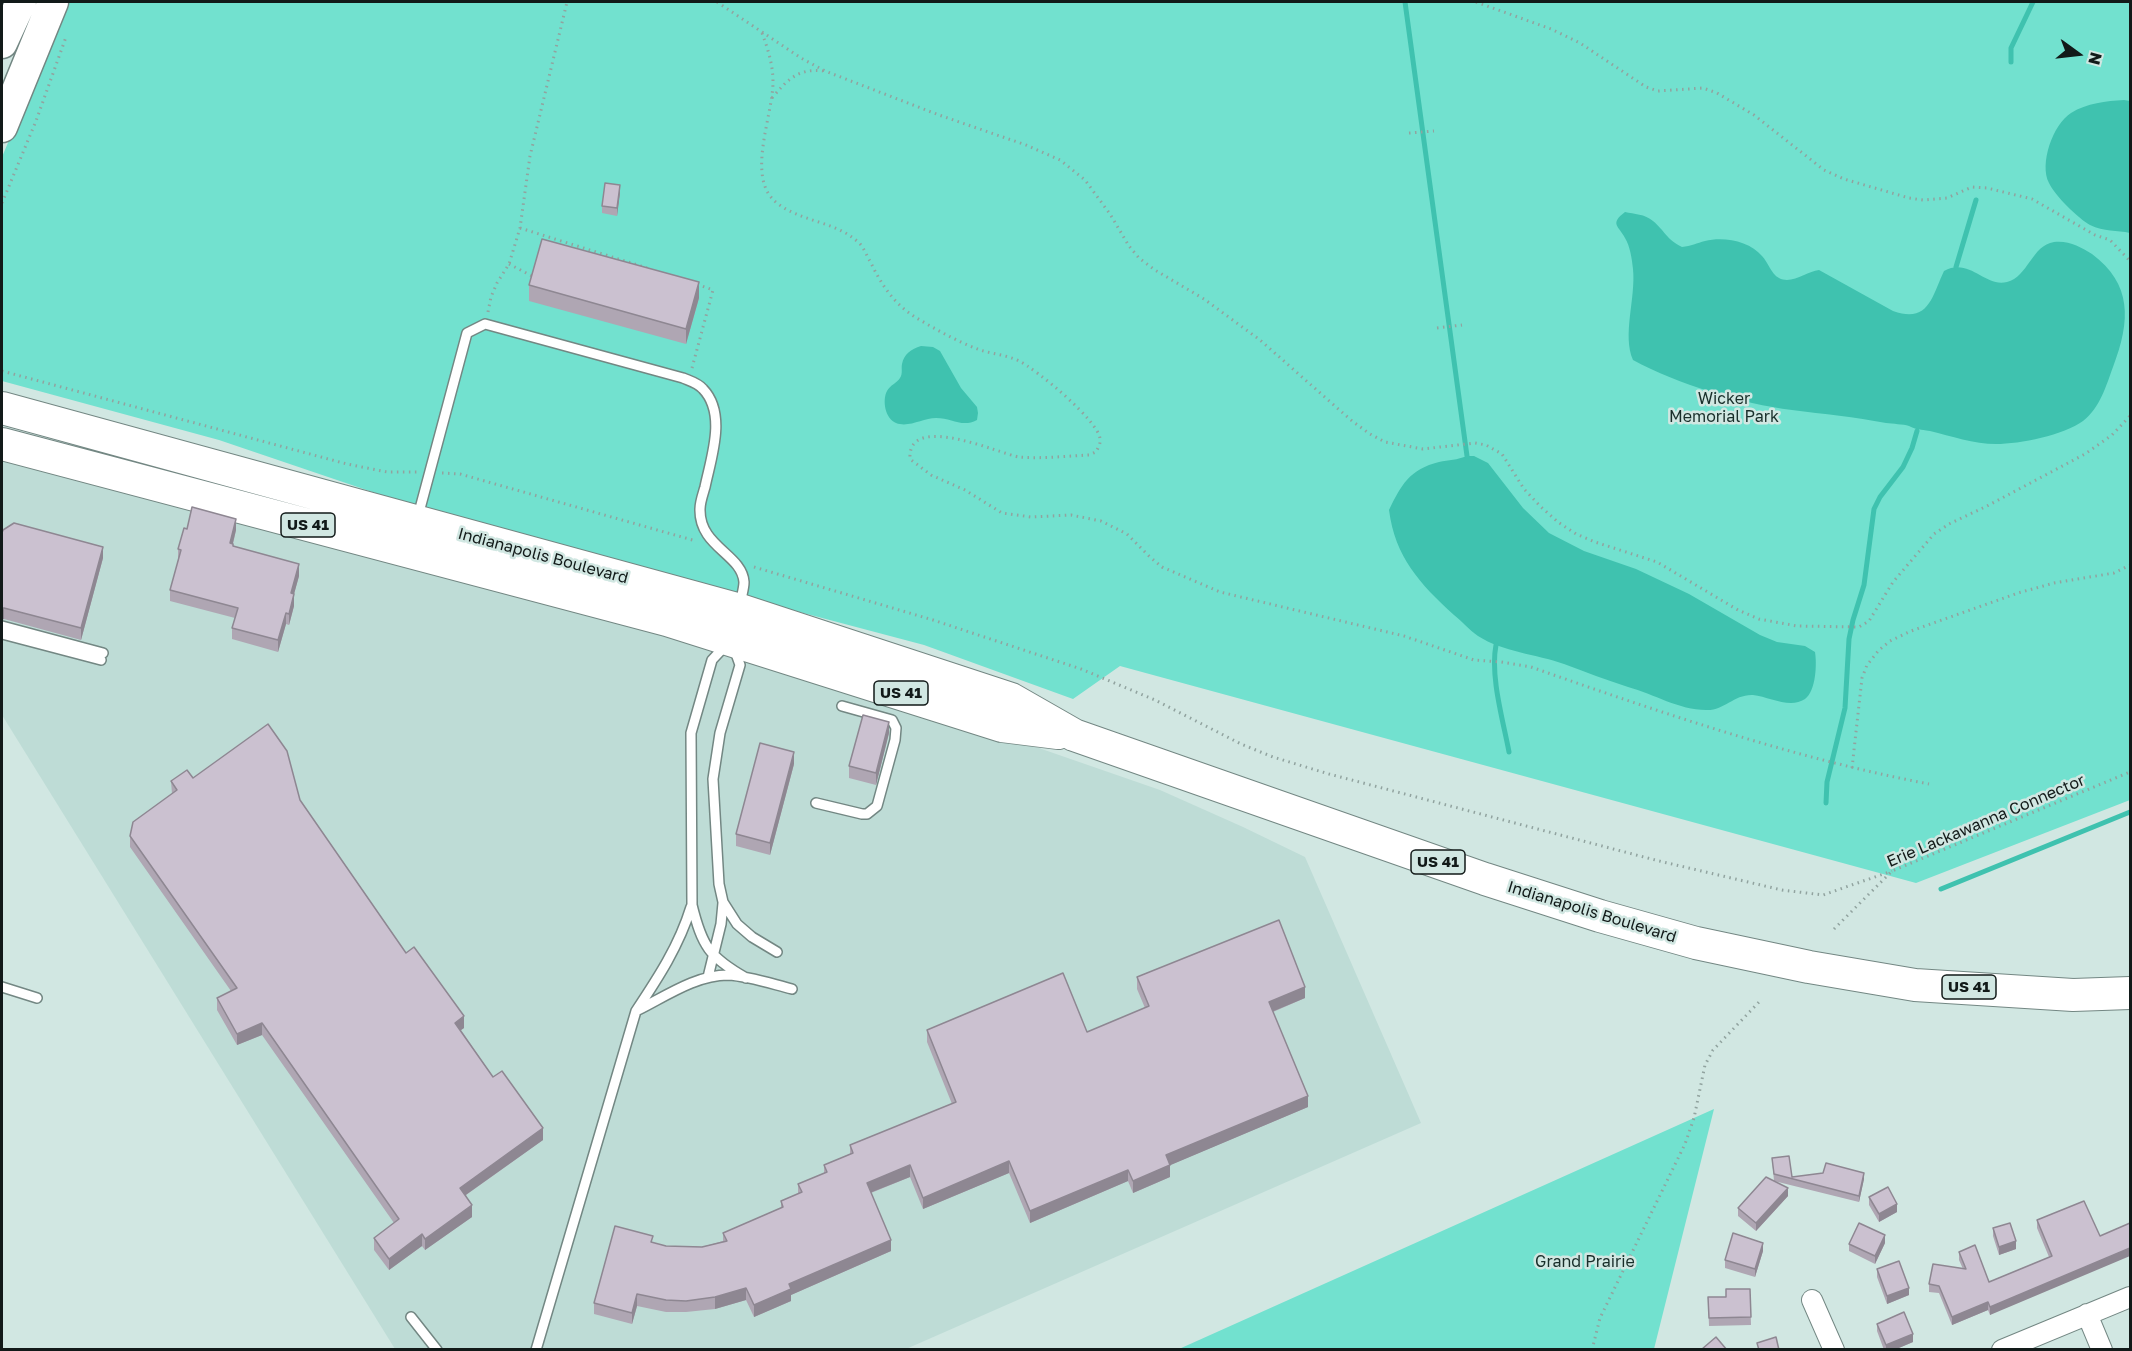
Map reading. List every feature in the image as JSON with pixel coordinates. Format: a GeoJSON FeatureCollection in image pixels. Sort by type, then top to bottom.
{"type":"FeatureCollection","features":[{"type":"Feature","properties":{"kind":"highway","name":"Indianapolis Boulevard"},"geometry":{"type":"LineString","coordinates":[[2,408],[417,522],[736,625],[1011,699],[1074,735],[1485,879],[1696,944],[1809,967],[1915,985],[2073,995],[2130,993]]}},
{"type":"Feature","properties":{"kind":"highway","name":"Indianapolis Boulevard"},"geometry":{"type":"LineString","coordinates":[[2,444],[667,620],[736,625]]}},
{"type":"Feature","properties":{"kind":"main road"},"geometry":{"type":"LineString","coordinates":[[2,44],[21,2]]}},
{"type":"Feature","properties":{"kind":"main road"},"geometry":{"type":"LineString","coordinates":[[2,128],[53,2]]}},
{"type":"Feature","properties":{"kind":"street"},"geometry":{"type":"LineString","coordinates":[[2002,1350],[2130,1297]]}},
{"type":"Feature","properties":{"kind":"street"},"geometry":{"type":"LineString","coordinates":[[1812,1300],[1834,1350]]}},
{"type":"Feature","properties":{"kind":"street"},"geometry":{"type":"LineString","coordinates":[[2087,1314],[2102,1350]]}},
{"type":"Feature","properties":{"kind":"lane"},"geometry":{"type":"LineString","coordinates":[[417,522],[467,333],[485,324],[689,380],[704,389],[710,400],[716,427],[700,508],[701,523],[712,542],[741,572],[744,582],[736,625],[740,665],[720,733],[713,779],[719,884],[723,902],[730,915],[744,931],[777,952]]}},
{"type":"Feature","properties":{"kind":"lane"},"geometry":{"type":"LineString","coordinates":[[736,625],[712,660],[692,733],[692,905],[697,928],[714,957],[746,978]]}},
{"type":"Feature","properties":{"kind":"lane"},"geometry":{"type":"LineString","coordinates":[[2,626],[102,656],[2,634]]}},
{"type":"Feature","properties":{"kind":"lane"},"geometry":{"type":"LineString","coordinates":[[816,803],[867,814],[879,799],[893,750],[896,728],[892,720],[842,705]]}},
{"type":"Feature","properties":{"kind":"lane"},"geometry":{"type":"LineString","coordinates":[[708,977],[714,957],[723,902]]}},
{"type":"Feature","properties":{"kind":"lane"},"geometry":{"type":"LineString","coordinates":[[536,1350],[636,1011],[668,963],[692,905]]}},
{"type":"Feature","properties":{"kind":"lane"},"geometry":{"type":"LineString","coordinates":[[636,1011],[690,983],[708,977],[729,975],[792,989]]}},
{"type":"Feature","properties":{"kind":"lane"},"geometry":{"type":"LineString","coordinates":[[2,987],[36,998]]}},
{"type":"Feature","properties":{"kind":"lane"},"geometry":{"type":"LineString","coordinates":[[411,1317],[437,1350]]}},
{"type":"Feature","properties":{"kind":"path"},"geometry":{"type":"LineString","coordinates":[[485,324],[491,297],[509,264],[520,228],[530,156],[567,2]]}},
{"type":"Feature","properties":{"kind":"path"},"geometry":{"type":"LineString","coordinates":[[717,2],[801,58],[825,71],[1026,145],[1060,160],[1085,180],[1139,258],[1204,299],[1260,340],[1352,421],[1385,442],[1401,446],[1423,449],[1474,443],[1493,448],[1502,454],[1524,489],[1540,507],[1576,534],[1657,562],[1738,610],[1759,619],[1797,626],[1859,627],[1869,621],[1893,582],[1934,534],[1949,524],[2085,454],[2112,435],[2130,416]]}},
{"type":"Feature","properties":{"kind":"path"},"geometry":{"type":"LineString","coordinates":[[1476,2],[1551,29],[1580,43],[1646,87],[1658,91],[1703,88],[1717,93],[1754,115],[1824,170],[1844,179],[1923,200],[1947,198],[1972,187],[2016,194],[2039,203],[2095,235],[2110,240],[2130,261]]}},
{"type":"Feature","properties":{"kind":"path"},"geometry":{"type":"LineString","coordinates":[[2,204],[36,121],[67,32]]}},
{"type":"Feature","properties":{"kind":"path"},"geometry":{"type":"LineString","coordinates":[[762,33],[772,68],[773,83],[761,169],[762,184],[769,195],[777,204],[839,228],[862,244],[881,283],[890,295],[914,316],[978,349],[1019,361],[1030,367],[1083,414],[1100,439],[1096,452],[1089,455],[1033,458],[1016,456],[982,444],[958,439],[926,439],[917,442],[912,447],[910,459],[916,466],[964,490],[1002,513],[1031,517],[1071,515],[1101,521],[1127,534],[1162,567],[1220,592],[1404,636],[1432,644],[1463,658],[1531,667],[1675,717],[1823,761],[1929,784]]}},
{"type":"Feature","properties":{"kind":"path"},"geometry":{"type":"LineString","coordinates":[[771,100],[782,86],[800,72],[810,69],[825,71]]}},
{"type":"Feature","properties":{"kind":"path"},"geometry":{"type":"LineString","coordinates":[[1408,133],[1434,131]]}},
{"type":"Feature","properties":{"kind":"path"},"geometry":{"type":"LineString","coordinates":[[520,228],[656,271]]}},
{"type":"Feature","properties":{"kind":"path"},"geometry":{"type":"LineString","coordinates":[[509,264],[536,277]]}},
{"type":"Feature","properties":{"kind":"path"},"geometry":{"type":"LineString","coordinates":[[689,380],[713,290],[690,282]]}},
{"type":"Feature","properties":{"kind":"path"},"geometry":{"type":"LineString","coordinates":[[1437,328],[1462,325]]}},
{"type":"Feature","properties":{"kind":"path"},"geometry":{"type":"LineString","coordinates":[[2,371],[347,464],[387,472],[460,474],[693,539],[729,557],[766,571],[933,620],[1081,669],[1155,700],[1273,757],[1329,774],[1659,861],[1782,890],[1823,895],[1893,871]]}},
{"type":"Feature","properties":{"kind":"path"},"geometry":{"type":"LineString","coordinates":[[1852,768],[1862,678],[1872,657],[1890,641],[2018,593],[2054,583],[2114,573],[2130,565]]}},
{"type":"Feature","properties":{"kind":"path","name":"Erie Lackawanna Connector"},"geometry":{"type":"LineString","coordinates":[[1834,928],[1893,871],[2130,772]]}},
{"type":"Feature","properties":{"kind":"path"},"geometry":{"type":"LineString","coordinates":[[1592,1350],[1600,1318],[1685,1144],[1694,1118],[1705,1065],[1713,1050],[1760,1001]]}},
{"type":"Feature","properties":{"kind":"shaded area"},"geometry":{"type":"Polygon","coordinates":[[[2130,101],[2130,233],[2105,230],[2090,225],[2061,200],[2046,175],[2047,155],[2053,135],[2064,118],[2090,105],[2130,101]]]}},
{"type":"Feature","properties":{"kind":"shaded area"},"geometry":{"type":"Polygon","coordinates":[[[1625,212],[1650,219],[1672,241],[1682,247],[1720,239],[1743,243],[1757,251],[1779,278],[1794,279],[1819,270],[1893,311],[1905,314],[1922,311],[1928,305],[1944,271],[1962,268],[1992,281],[2007,282],[2020,274],[2040,249],[2047,244],[2069,243],[2092,254],[2115,278],[2121,291],[2125,319],[2119,350],[2102,396],[2089,416],[2065,430],[2041,438],[2017,442],[1979,443],[1904,425],[1773,407],[1731,398],[1689,385],[1633,360],[1629,328],[1633,265],[1628,245],[1616,222],[1625,212]]]}},
{"type":"Feature","properties":{"kind":"shaded area"},"geometry":{"type":"Polygon","coordinates":[[[921,346],[933,347],[940,351],[961,388],[977,407],[977,420],[962,423],[936,418],[901,424],[889,418],[885,404],[887,391],[900,378],[906,355],[921,346]]]}},
{"type":"Feature","properties":{"kind":"shaded area"},"geometry":{"type":"Polygon","coordinates":[[[2,453],[463,573],[984,729],[1160,790],[1243,827],[1305,857],[1421,1123],[906,1349],[395,1349],[2,715],[2,453]]]}},
{"type":"Feature","properties":{"kind":"shaded area"},"geometry":{"type":"Polygon","coordinates":[[[1474,456],[1488,463],[1523,508],[1549,533],[1584,551],[1636,569],[1689,594],[1760,635],[1777,642],[1805,646],[1815,652],[1815,677],[1809,695],[1799,702],[1786,703],[1746,695],[1712,710],[1696,709],[1676,705],[1564,664],[1498,646],[1478,636],[1420,581],[1403,556],[1392,527],[1389,510],[1402,486],[1421,469],[1439,462],[1474,456]]]}},
{"type":"Feature","properties":{"kind":"green space","name":"Wicker Memorial Park"},"geometry":{"type":"Polygon","coordinates":[[[67,2],[2130,2],[2130,800],[1916,883],[1120,666],[1073,699],[924,645],[509,535],[390,498],[219,440],[2,381],[2,157],[67,2]]]}},
{"type":"Feature","properties":{"kind":"green space","name":"Grand Prairie"},"geometry":{"type":"Polygon","coordinates":[[[1714,1109],[1654,1349],[1179,1349],[1714,1109]]]}},
{"type":"Feature","properties":{"kind":"building"},"geometry":{"type":"Polygon","coordinates":[[[605,183],[620,185],[617,208],[602,206],[605,183]]]}},
{"type":"Feature","properties":{"kind":"building"},"geometry":{"type":"Polygon","coordinates":[[[542,239],[699,282],[686,329],[529,285],[542,239]]]}},
{"type":"Feature","properties":{"kind":"building"},"geometry":{"type":"Polygon","coordinates":[[[192,507],[236,519],[230,543],[233,546],[299,564],[291,593],[294,594],[289,614],[286,613],[278,640],[232,628],[238,608],[170,590],[181,550],[178,549],[184,528],[187,529],[192,507]]]}},
{"type":"Feature","properties":{"kind":"building"},"geometry":{"type":"Polygon","coordinates":[[[14,523],[103,547],[81,628],[2,608],[2,533],[14,523]]]}},
{"type":"Feature","properties":{"kind":"building"},"geometry":{"type":"Polygon","coordinates":[[[863,715],[889,722],[876,773],[849,766],[863,715]]]}},
{"type":"Feature","properties":{"kind":"building"},"geometry":{"type":"Polygon","coordinates":[[[268,724],[287,751],[300,800],[406,953],[414,947],[464,1016],[455,1023],[493,1077],[502,1071],[543,1128],[460,1188],[472,1205],[425,1239],[422,1234],[389,1259],[374,1238],[399,1219],[262,1023],[237,1034],[217,998],[237,988],[130,836],[133,822],[177,790],[171,781],[187,770],[193,778],[268,724]]]}},
{"type":"Feature","properties":{"kind":"building"},"geometry":{"type":"Polygon","coordinates":[[[760,743],[794,752],[770,843],[736,834],[760,743]]]}},
{"type":"Feature","properties":{"kind":"building"},"geometry":{"type":"Polygon","coordinates":[[[1279,920],[1305,987],[1269,1002],[1308,1096],[1166,1155],[1170,1165],[1133,1181],[1128,1170],[1030,1211],[1009,1161],[923,1198],[910,1165],[867,1183],[891,1240],[789,1284],[791,1289],[754,1305],[746,1288],[715,1297],[686,1301],[666,1300],[637,1294],[632,1313],[594,1303],[615,1226],[653,1236],[651,1242],[666,1246],[702,1247],[727,1241],[723,1233],[783,1207],[781,1201],[802,1192],[798,1184],[827,1172],[824,1165],[853,1153],[850,1145],[956,1102],[927,1030],[1063,973],[1087,1032],[1149,1006],[1137,977],[1279,920]]]}},
{"type":"Feature","properties":{"kind":"building"},"geometry":{"type":"Polygon","coordinates":[[[1789,1156],[1792,1177],[1823,1173],[1826,1163],[1864,1173],[1859,1196],[1774,1174],[1772,1158],[1789,1156]]]}},
{"type":"Feature","properties":{"kind":"building"},"geometry":{"type":"Polygon","coordinates":[[[1766,1177],[1788,1188],[1756,1223],[1738,1208],[1766,1177]]]}},
{"type":"Feature","properties":{"kind":"building"},"geometry":{"type":"Polygon","coordinates":[[[1888,1187],[1897,1204],[1879,1214],[1869,1197],[1888,1187]]]}},
{"type":"Feature","properties":{"kind":"building"},"geometry":{"type":"Polygon","coordinates":[[[2084,1201],[2100,1236],[2130,1223],[2130,1248],[1990,1307],[1988,1302],[1952,1317],[1939,1286],[1929,1284],[1933,1264],[1966,1269],[1959,1252],[1975,1245],[1989,1282],[2052,1256],[2037,1220],[2084,1201]]]}},
{"type":"Feature","properties":{"kind":"building"},"geometry":{"type":"Polygon","coordinates":[[[1859,1223],[1885,1235],[1875,1256],[1849,1244],[1859,1223]]]}},
{"type":"Feature","properties":{"kind":"building"},"geometry":{"type":"Polygon","coordinates":[[[2010,1223],[2016,1241],[1999,1247],[1993,1228],[2010,1223]]]}},
{"type":"Feature","properties":{"kind":"building"},"geometry":{"type":"Polygon","coordinates":[[[1733,1233],[1763,1243],[1755,1269],[1725,1260],[1733,1233]]]}},
{"type":"Feature","properties":{"kind":"building"},"geometry":{"type":"Polygon","coordinates":[[[1899,1261],[1909,1288],[1887,1296],[1877,1269],[1899,1261]]]}},
{"type":"Feature","properties":{"kind":"building"},"geometry":{"type":"Polygon","coordinates":[[[1726,1289],[1750,1289],[1751,1317],[1709,1318],[1708,1297],[1726,1297],[1726,1289]]]}},
{"type":"Feature","properties":{"kind":"building"},"geometry":{"type":"Polygon","coordinates":[[[1904,1312],[1913,1334],[1886,1345],[1877,1324],[1904,1312]]]}},
{"type":"Feature","properties":{"kind":"building"},"geometry":{"type":"Polygon","coordinates":[[[1716,1337],[1727,1350],[1702,1349],[1716,1337]]]}},
{"type":"Feature","properties":{"kind":"building"},"geometry":{"type":"Polygon","coordinates":[[[1776,1337],[1779,1350],[1759,1350],[1757,1343],[1776,1337]]]}},
{"type":"Feature","properties":{"kind":"waterway"},"geometry":{"type":"LineString","coordinates":[[1405,2],[1467,456]]}},
{"type":"Feature","properties":{"kind":"waterway"},"geometry":{"type":"LineString","coordinates":[[2011,62],[2011,48],[2033,2]]}},
{"type":"Feature","properties":{"kind":"waterway"},"geometry":{"type":"LineString","coordinates":[[1956,267],[1976,200]]}},
{"type":"Feature","properties":{"kind":"waterway"},"geometry":{"type":"LineString","coordinates":[[1826,803],[1827,782],[1845,708],[1849,639],[1864,585],[1874,509],[1880,497],[1903,467],[1917,431]]}},
{"type":"Feature","properties":{"kind":"waterway"},"geometry":{"type":"LineString","coordinates":[[1496,645],[1496,684],[1509,752]]}},
{"type":"Feature","properties":{"kind":"waterway"},"geometry":{"type":"LineString","coordinates":[[1941,889],[2130,812]]}}]}
